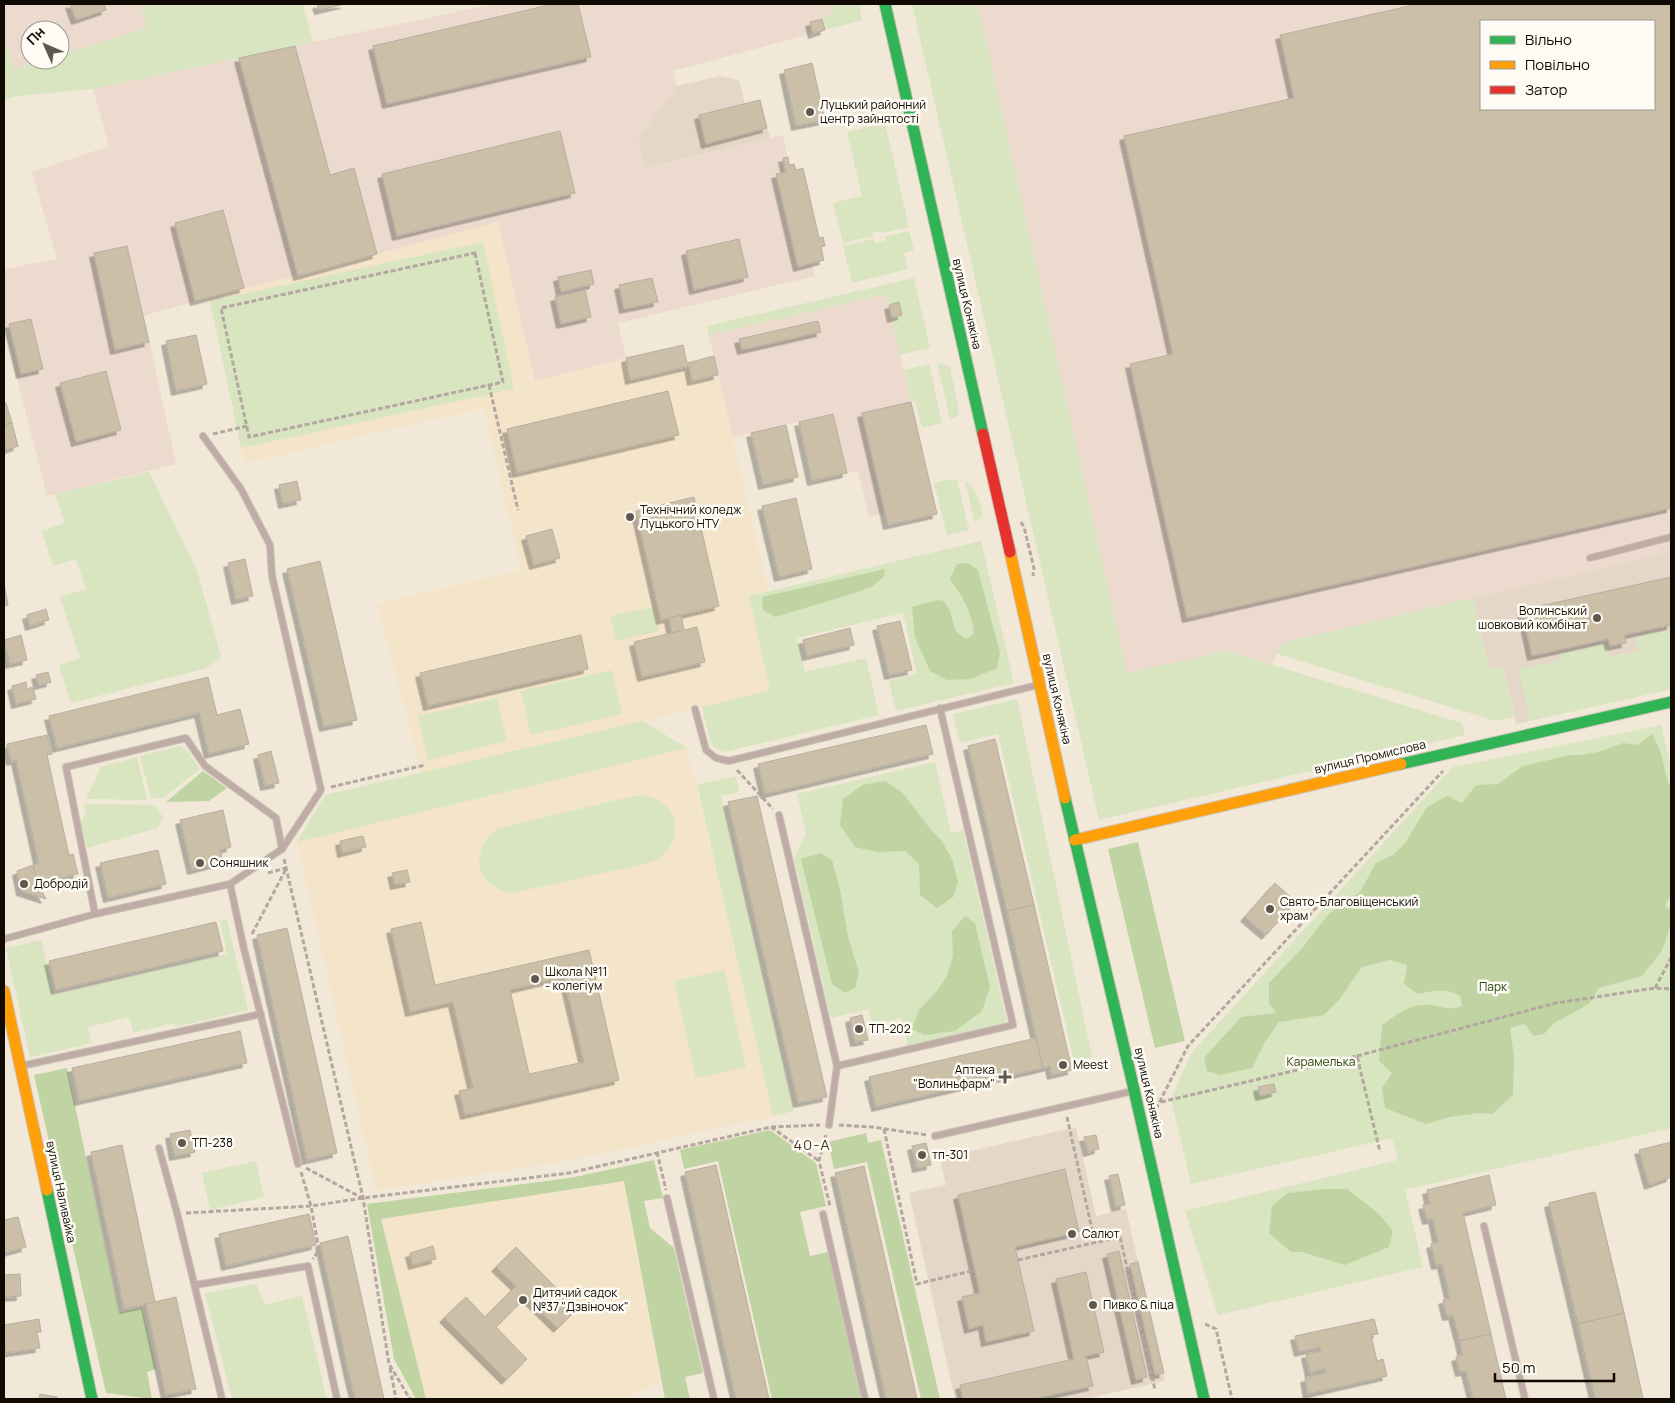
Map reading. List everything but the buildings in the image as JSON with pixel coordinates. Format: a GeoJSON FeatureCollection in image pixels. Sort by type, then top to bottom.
{"type":"FeatureCollection","features":[{"type":"Feature","properties":{"kind":"street","name":"вулиця Конякіна"},"geometry":{"type":"LineString","coordinates":[[885,4],[1204,1399]]}},
{"type":"Feature","properties":{"kind":"street","name":"вулиця Промислова"},"geometry":{"type":"LineString","coordinates":[[1075,840],[1671,702]]}},
{"type":"Feature","properties":{"kind":"street","name":"вулиця Наливайка"},"geometry":{"type":"LineString","coordinates":[[4,991],[92,1399]]}},
{"type":"Feature","properties":{"kind":"lane"},"geometry":{"type":"LineString","coordinates":[[4,939],[95,914],[230,884],[282,849],[321,790],[272,576],[270,546],[241,489],[203,436]]}},
{"type":"Feature","properties":{"kind":"lane"},"geometry":{"type":"LineString","coordinates":[[1590,558],[1671,537]]}},
{"type":"Feature","properties":{"kind":"lane"},"geometry":{"type":"LineString","coordinates":[[695,709],[706,750],[716,758],[729,761],[1039,684]]}},
{"type":"Feature","properties":{"kind":"lane"},"geometry":{"type":"LineString","coordinates":[[837,1066],[1013,1025],[940,708]]}},
{"type":"Feature","properties":{"kind":"lane"},"geometry":{"type":"LineString","coordinates":[[95,914],[66,767],[186,738],[205,766],[276,818],[282,849]]}},
{"type":"Feature","properties":{"kind":"lane"},"geometry":{"type":"LineString","coordinates":[[779,815],[837,1066],[828,1125]]}},
{"type":"Feature","properties":{"kind":"lane"},"geometry":{"type":"LineString","coordinates":[[230,884],[244,949],[298,1164]]}},
{"type":"Feature","properties":{"kind":"lane"},"geometry":{"type":"LineString","coordinates":[[20,1066],[261,1014]]}},
{"type":"Feature","properties":{"kind":"lane"},"geometry":{"type":"LineString","coordinates":[[935,1136],[1134,1090]]}},
{"type":"Feature","properties":{"kind":"lane"},"geometry":{"type":"LineString","coordinates":[[159,1148],[222,1399]]}},
{"type":"Feature","properties":{"kind":"lane"},"geometry":{"type":"LineString","coordinates":[[667,1198],[714,1399]]}},
{"type":"Feature","properties":{"kind":"lane"},"geometry":{"type":"LineString","coordinates":[[823,1214],[865,1399]]}},
{"type":"Feature","properties":{"kind":"lane"},"geometry":{"type":"LineString","coordinates":[[1484,1226],[1525,1399]]}},
{"type":"Feature","properties":{"kind":"lane"},"geometry":{"type":"LineString","coordinates":[[194,1285],[308,1266],[337,1399]]}},
{"type":"Feature","properties":{"kind":"path"},"geometry":{"type":"LineString","coordinates":[[476,253],[503,382],[249,437],[247,426],[221,308],[476,253]]}},
{"type":"Feature","properties":{"kind":"path"},"geometry":{"type":"LineString","coordinates":[[490,385],[518,510]]}},
{"type":"Feature","properties":{"kind":"path"},"geometry":{"type":"LineString","coordinates":[[203,436],[247,426]]}},
{"type":"Feature","properties":{"kind":"path"},"geometry":{"type":"LineString","coordinates":[[729,761],[779,815]]}},
{"type":"Feature","properties":{"kind":"path"},"geometry":{"type":"LineString","coordinates":[[321,790],[425,765]]}},
{"type":"Feature","properties":{"kind":"path"},"geometry":{"type":"LineString","coordinates":[[1152,1115],[1161,1102],[1188,1046],[1444,770]]}},
{"type":"Feature","properties":{"kind":"path"},"geometry":{"type":"LineString","coordinates":[[282,849],[363,1198],[396,1399]]}},
{"type":"Feature","properties":{"kind":"path"},"geometry":{"type":"LineString","coordinates":[[244,949],[286,868]]}},
{"type":"Feature","properties":{"kind":"path"},"geometry":{"type":"LineString","coordinates":[[1655,988],[1671,958]]}},
{"type":"Feature","properties":{"kind":"path"},"geometry":{"type":"LineString","coordinates":[[1161,1102],[1357,1056],[1556,1003],[1655,988],[1671,989]]}},
{"type":"Feature","properties":{"kind":"path"},"geometry":{"type":"LineString","coordinates":[[1357,1056],[1380,1152]]}},
{"type":"Feature","properties":{"kind":"path"},"geometry":{"type":"LineString","coordinates":[[1065,1106],[1095,1243]]}},
{"type":"Feature","properties":{"kind":"path"},"geometry":{"type":"LineString","coordinates":[[823,1214],[830,1207],[819,1162],[828,1125]]}},
{"type":"Feature","properties":{"kind":"path"},"geometry":{"type":"LineString","coordinates":[[177,1214],[311,1206],[569,1173],[771,1127],[872,1126],[935,1136]]}},
{"type":"Feature","properties":{"kind":"path"},"geometry":{"type":"LineString","coordinates":[[771,1127],[819,1162]]}},
{"type":"Feature","properties":{"kind":"path"},"geometry":{"type":"LineString","coordinates":[[884,1129],[917,1284],[975,1270]]}},
{"type":"Feature","properties":{"kind":"path"},"geometry":{"type":"LineString","coordinates":[[657,1152],[667,1198]]}},
{"type":"Feature","properties":{"kind":"path"},"geometry":{"type":"LineString","coordinates":[[298,1164],[363,1198]]}},
{"type":"Feature","properties":{"kind":"path"},"geometry":{"type":"LineString","coordinates":[[298,1164],[311,1206],[319,1250],[308,1266]]}},
{"type":"Feature","properties":{"kind":"path"},"geometry":{"type":"LineString","coordinates":[[1018,1260],[1120,1237],[1155,1390]]}},
{"type":"Feature","properties":{"kind":"path"},"geometry":{"type":"LineString","coordinates":[[389,1364],[410,1399]]}},
{"type":"Feature","properties":{"kind":"shaded area"},"geometry":{"type":"Polygon","coordinates":[[[4,4],[140,4],[148,28],[70,52],[70,20],[20,20],[20,67],[14,69],[4,37],[4,4]]]}},
{"type":"Feature","properties":{"kind":"shaded area"},"geometry":{"type":"Polygon","coordinates":[[[494,4],[831,4],[833,12],[822,19],[825,30],[673,71],[677,86],[638,138],[645,168],[783,135],[789,165],[794,164],[796,170],[803,168],[819,237],[823,237],[825,246],[821,247],[824,260],[812,263],[815,276],[618,323],[626,358],[535,381],[498,223],[159,311],[144,316],[176,464],[47,496],[4,327],[4,269],[57,259],[32,172],[109,146],[93,89],[494,4]]]}},
{"type":"Feature","properties":{"kind":"shaded area"},"geometry":{"type":"Polygon","coordinates":[[[978,4],[1671,4],[1671,552],[1287,642],[1281,646],[1272,664],[1227,651],[1127,674],[978,4]]]}},
{"type":"Feature","properties":{"kind":"shaded area"},"geometry":{"type":"Polygon","coordinates":[[[720,76],[739,80],[745,104],[760,100],[770,138],[644,168],[638,138],[677,86],[720,76]]]}},
{"type":"Feature","properties":{"kind":"shaded area","name":"Технічний коледж Луцького НТУ"},"geometry":{"type":"Polygon","coordinates":[[[498,222],[535,381],[683,345],[688,363],[714,356],[768,591],[749,596],[771,690],[422,773],[377,604],[521,570],[484,408],[245,463],[209,298],[498,222]]]}},
{"type":"Feature","properties":{"kind":"shaded area"},"geometry":{"type":"Polygon","coordinates":[[[886,294],[911,402],[862,414],[885,513],[869,517],[858,471],[847,473],[833,414],[733,437],[709,335],[886,294]]]}},
{"type":"Feature","properties":{"kind":"shaded area"},"geometry":{"type":"Polygon","coordinates":[[[1671,552],[1671,689],[1516,724],[1503,666],[1489,669],[1473,598],[1671,552]]]}},
{"type":"Feature","properties":{"kind":"shaded area","name":"Школа №11 - колегіум"},"geometry":{"type":"Polygon","coordinates":[[[687,748],[773,1116],[567,1161],[376,1190],[297,842],[687,748]]]}},
{"type":"Feature","properties":{"kind":"shaded area"},"geometry":{"type":"Polygon","coordinates":[[[1076,1127],[1096,1216],[1126,1209],[1165,1381],[1084,1399],[955,1399],[909,1193],[946,1185],[940,1158],[1076,1127]]]}},
{"type":"Feature","properties":{"kind":"shaded area","name":"Дитячий садок №37 \"Дзвіночок\""},"geometry":{"type":"Polygon","coordinates":[[[624,1181],[661,1382],[621,1399],[426,1399],[380,1219],[624,1181]]]}},
{"type":"Feature","properties":{"kind":"green space"},"geometry":{"type":"Polygon","coordinates":[[[140,4],[303,4],[313,42],[93,89],[16,96],[4,100],[4,37],[14,69],[20,67],[20,70],[70,70],[70,52],[148,28],[140,4]]]}},
{"type":"Feature","properties":{"kind":"green space"},"geometry":{"type":"Polygon","coordinates":[[[831,4],[859,4],[862,20],[825,30],[822,19],[833,12],[831,4]]]}},
{"type":"Feature","properties":{"kind":"green space"},"geometry":{"type":"Polygon","coordinates":[[[912,4],[978,4],[1127,673],[1227,651],[1462,723],[1465,735],[1099,820],[912,4]]]}},
{"type":"Feature","properties":{"kind":"green space"},"geometry":{"type":"Polygon","coordinates":[[[885,123],[909,227],[884,233],[883,231],[873,233],[873,236],[843,243],[833,203],[862,196],[847,132],[885,123]]]}},
{"type":"Feature","properties":{"kind":"green space"},"geometry":{"type":"Polygon","coordinates":[[[909,231],[914,250],[904,253],[908,269],[852,283],[843,246],[874,239],[875,243],[886,240],[885,237],[909,231]]]}},
{"type":"Feature","properties":{"kind":"green space"},"geometry":{"type":"Polygon","coordinates":[[[483,242],[514,389],[241,448],[210,301],[483,242]]]}},
{"type":"Feature","properties":{"kind":"green space"},"geometry":{"type":"Polygon","coordinates":[[[914,278],[930,348],[900,355],[886,294],[709,335],[707,326],[914,278]]]}},
{"type":"Feature","properties":{"kind":"green space"},"geometry":{"type":"Polygon","coordinates":[[[937,362],[950,367],[959,409],[957,416],[950,420],[937,362]]]}},
{"type":"Feature","properties":{"kind":"green space"},"geometry":{"type":"Polygon","coordinates":[[[929,364],[942,423],[922,428],[915,401],[911,402],[904,370],[929,364]]]}},
{"type":"Feature","properties":{"kind":"green space"},"geometry":{"type":"Polygon","coordinates":[[[149,472],[197,570],[221,657],[207,668],[71,703],[59,665],[80,658],[60,597],[86,589],[76,559],[53,566],[42,531],[65,523],[55,494],[149,472]]]}},
{"type":"Feature","properties":{"kind":"green space"},"geometry":{"type":"Polygon","coordinates":[[[957,480],[969,530],[947,535],[934,483],[957,480]]]}},
{"type":"Feature","properties":{"kind":"green space"},"geometry":{"type":"Polygon","coordinates":[[[965,481],[973,488],[983,515],[975,523],[965,481]]]}},
{"type":"Feature","properties":{"kind":"green space"},"geometry":{"type":"Polygon","coordinates":[[[981,541],[1014,683],[896,711],[889,681],[917,674],[903,613],[797,638],[805,672],[866,658],[879,715],[724,752],[716,749],[711,744],[702,707],[770,690],[749,596],[981,541]]]}},
{"type":"Feature","properties":{"kind":"green space"},"geometry":{"type":"Polygon","coordinates":[[[968,563],[978,570],[1000,653],[997,668],[971,679],[947,680],[930,671],[915,637],[912,607],[937,600],[944,601],[950,611],[956,632],[966,639],[974,634],[966,605],[950,579],[957,564],[968,563]]]}},
{"type":"Feature","properties":{"kind":"green space"},"geometry":{"type":"Polygon","coordinates":[[[885,569],[884,576],[873,586],[855,593],[775,617],[763,610],[762,597],[885,569]]]}},
{"type":"Feature","properties":{"kind":"green space"},"geometry":{"type":"Polygon","coordinates":[[[1473,598],[1489,669],[1503,666],[1514,717],[1496,721],[1277,654],[1281,646],[1286,642],[1473,598]]]}},
{"type":"Feature","properties":{"kind":"green space"},"geometry":{"type":"Polygon","coordinates":[[[653,607],[659,631],[616,641],[610,616],[653,607]]]}},
{"type":"Feature","properties":{"kind":"green space"},"geometry":{"type":"Polygon","coordinates":[[[1671,629],[1671,689],[1530,721],[1519,669],[1561,660],[1560,654],[1606,643],[1609,657],[1638,651],[1635,637],[1671,629]]]}},
{"type":"Feature","properties":{"kind":"green space"},"geometry":{"type":"Polygon","coordinates":[[[612,670],[622,714],[531,735],[521,691],[612,670]]]}},
{"type":"Feature","properties":{"kind":"green space"},"geometry":{"type":"Polygon","coordinates":[[[497,698],[507,741],[428,760],[418,716],[497,698]]]}},
{"type":"Feature","properties":{"kind":"green space"},"geometry":{"type":"Polygon","coordinates":[[[1017,699],[1092,1057],[1074,1061],[998,734],[960,743],[953,714],[1017,699]]]}},
{"type":"Feature","properties":{"kind":"green space"},"geometry":{"type":"Polygon","coordinates":[[[643,721],[687,748],[297,842],[325,795],[643,721]]]}},
{"type":"Feature","properties":{"kind":"green space","name":"Парк"},"geometry":{"type":"Polygon","coordinates":[[[1661,725],[1671,769],[1671,1128],[1405,1190],[1423,1267],[1218,1315],[1185,1211],[1398,1160],[1392,1138],[1191,1184],[1171,1099],[1192,1052],[1453,767],[1661,725]]]}},
{"type":"Feature","properties":{"kind":"green space"},"geometry":{"type":"Polygon","coordinates":[[[1652,734],[1660,750],[1668,783],[1671,785],[1671,894],[1665,906],[1671,909],[1671,923],[1661,952],[1642,976],[1599,988],[1589,1004],[1554,1023],[1544,1034],[1533,1036],[1525,1024],[1510,1028],[1514,1056],[1513,1095],[1492,1114],[1479,1113],[1450,1117],[1426,1124],[1385,1108],[1382,1088],[1392,1073],[1379,1061],[1382,1025],[1399,1013],[1417,1006],[1431,1005],[1450,1008],[1462,1006],[1460,996],[1450,991],[1440,990],[1418,994],[1404,984],[1407,965],[1390,960],[1362,967],[1339,1000],[1324,1015],[1279,1022],[1265,1042],[1252,1068],[1220,1075],[1207,1071],[1204,1058],[1241,1017],[1276,1013],[1269,1003],[1269,983],[1303,947],[1328,915],[1360,892],[1376,863],[1393,855],[1405,843],[1427,807],[1447,796],[1462,803],[1476,785],[1498,784],[1523,766],[1570,755],[1599,752],[1623,743],[1637,745],[1652,734]]]}},
{"type":"Feature","properties":{"kind":"green space"},"geometry":{"type":"Polygon","coordinates":[[[181,746],[188,752],[200,769],[163,798],[151,798],[140,756],[181,746]]]}},
{"type":"Feature","properties":{"kind":"green space"},"geometry":{"type":"Polygon","coordinates":[[[137,757],[147,800],[86,799],[101,767],[137,757]]]}},
{"type":"Feature","properties":{"kind":"green space"},"geometry":{"type":"Polygon","coordinates":[[[935,762],[951,833],[963,830],[1007,1022],[908,1046],[901,1018],[872,1025],[868,1009],[831,1018],[794,858],[806,834],[797,794],[935,762]]]}},
{"type":"Feature","properties":{"kind":"green space"},"geometry":{"type":"Polygon","coordinates":[[[203,771],[227,788],[209,801],[166,802],[203,771]]]}},
{"type":"Feature","properties":{"kind":"green space"},"geometry":{"type":"Polygon","coordinates":[[[736,776],[739,792],[721,796],[794,1111],[773,1116],[697,785],[736,776]]]}},
{"type":"Feature","properties":{"kind":"green space"},"geometry":{"type":"Polygon","coordinates":[[[885,781],[902,792],[941,840],[952,859],[958,882],[953,897],[937,908],[920,895],[919,864],[905,851],[877,852],[855,847],[840,825],[843,799],[863,785],[885,781]]]}},
{"type":"Feature","properties":{"kind":"green space"},"geometry":{"type":"Polygon","coordinates":[[[642,795],[656,799],[666,806],[672,815],[675,826],[670,847],[661,856],[649,863],[512,893],[500,890],[490,884],[484,876],[480,867],[482,848],[497,829],[642,795]]]}},
{"type":"Feature","properties":{"kind":"green space"},"geometry":{"type":"Polygon","coordinates":[[[84,804],[154,805],[163,817],[158,828],[87,848],[81,823],[86,812],[84,804]]]}},
{"type":"Feature","properties":{"kind":"green space"},"geometry":{"type":"Polygon","coordinates":[[[1138,842],[1185,1041],[1155,1048],[1108,849],[1138,842]]]}},
{"type":"Feature","properties":{"kind":"green space"},"geometry":{"type":"Polygon","coordinates":[[[820,853],[832,860],[840,890],[848,937],[859,973],[855,988],[845,993],[832,984],[801,859],[820,853]]]}},
{"type":"Feature","properties":{"kind":"green space"},"geometry":{"type":"Polygon","coordinates":[[[965,916],[975,923],[990,987],[982,1011],[955,1031],[924,1035],[912,1029],[919,1010],[937,991],[947,976],[953,956],[952,931],[965,916]]]}},
{"type":"Feature","properties":{"kind":"green space"},"geometry":{"type":"Polygon","coordinates":[[[227,919],[248,1010],[176,1027],[174,1023],[133,1033],[129,1017],[88,1027],[92,1043],[30,1057],[6,948],[41,940],[54,995],[227,954],[220,921],[227,919]]]}},
{"type":"Feature","properties":{"kind":"green space"},"geometry":{"type":"Polygon","coordinates":[[[724,970],[746,1067],[696,1078],[674,981],[724,970]]]}},
{"type":"Feature","properties":{"kind":"green space"},"geometry":{"type":"Polygon","coordinates":[[[67,1068],[119,1313],[142,1308],[156,1369],[147,1372],[152,1399],[106,1393],[34,1075],[67,1068]]]}},
{"type":"Feature","properties":{"kind":"green space"},"geometry":{"type":"Polygon","coordinates":[[[770,1130],[816,1163],[826,1206],[800,1212],[810,1256],[828,1252],[861,1399],[772,1399],[718,1161],[684,1169],[680,1150],[770,1130]]]}},
{"type":"Feature","properties":{"kind":"green space"},"geometry":{"type":"Polygon","coordinates":[[[866,1133],[868,1143],[881,1140],[940,1399],[921,1399],[867,1162],[834,1169],[828,1142],[866,1133]]]}},
{"type":"Feature","properties":{"kind":"green space"},"geometry":{"type":"Polygon","coordinates":[[[654,1160],[663,1198],[644,1201],[650,1228],[674,1248],[703,1373],[685,1377],[690,1399],[665,1399],[624,1181],[381,1219],[426,1399],[416,1399],[394,1359],[367,1204],[570,1178],[654,1160]]]}},
{"type":"Feature","properties":{"kind":"green space"},"geometry":{"type":"Polygon","coordinates":[[[256,1161],[264,1197],[210,1210],[202,1173],[256,1161]]]}},
{"type":"Feature","properties":{"kind":"green space"},"geometry":{"type":"Polygon","coordinates":[[[1324,1189],[1347,1189],[1378,1213],[1393,1231],[1389,1247],[1345,1265],[1302,1252],[1291,1252],[1269,1233],[1272,1206],[1288,1193],[1324,1189]]]}},
{"type":"Feature","properties":{"kind":"green space"},"geometry":{"type":"Polygon","coordinates":[[[256,1284],[265,1305],[302,1296],[327,1399],[232,1399],[205,1293],[256,1284]]]}},
{"type":"Feature","properties":{"kind":"traffic: fast"},"geometry":{"type":"LineString","coordinates":[[885,4],[983,434]]}},
{"type":"Feature","properties":{"kind":"traffic: fast"},"geometry":{"type":"LineString","coordinates":[[1401,764],[1671,702]]}},
{"type":"Feature","properties":{"kind":"traffic: fast"},"geometry":{"type":"LineString","coordinates":[[1065,798],[1132,1081],[1204,1399]]}},
{"type":"Feature","properties":{"kind":"traffic: fast"},"geometry":{"type":"LineString","coordinates":[[47,1190],[92,1399]]}},
{"type":"Feature","properties":{"kind":"traffic: slow"},"geometry":{"type":"LineString","coordinates":[[1010,552],[1065,798]]}},
{"type":"Feature","properties":{"kind":"traffic: slow"},"geometry":{"type":"LineString","coordinates":[[1075,840],[1401,764]]}},
{"type":"Feature","properties":{"kind":"traffic: slow"},"geometry":{"type":"LineString","coordinates":[[4,991],[47,1190]]}},
{"type":"Feature","properties":{"kind":"traffic: jam"},"geometry":{"type":"LineString","coordinates":[[983,434],[1010,552]]}},
{"type":"Feature","properties":{"kind":"place","name":"Луцький районний центр зайнятості"},"geometry":{"type":"Point","coordinates":[810,112]}},
{"type":"Feature","properties":{"kind":"place","name":"Технічний коледж Луцького НТУ"},"geometry":{"type":"Point","coordinates":[630,517]}},
{"type":"Feature","properties":{"kind":"place","name":"Волинський шовковий комбінат"},"geometry":{"type":"Point","coordinates":[1597,618]}},
{"type":"Feature","properties":{"kind":"place","name":"Соняшник"},"geometry":{"type":"Point","coordinates":[200,863]}},
{"type":"Feature","properties":{"kind":"place","name":"Добродій"},"geometry":{"type":"Point","coordinates":[24,884]}},
{"type":"Feature","properties":{"kind":"place","name":"Свято-Благовіщенський храм"},"geometry":{"type":"Point","coordinates":[1270,909]}},
{"type":"Feature","properties":{"kind":"place","name":"Школа №11 - колегіум"},"geometry":{"type":"Point","coordinates":[535,979]}},
{"type":"Feature","properties":{"kind":"place","name":"ТП-202"},"geometry":{"type":"Point","coordinates":[859,1029]}},
{"type":"Feature","properties":{"kind":"place","name":"Meest"},"geometry":{"type":"Point","coordinates":[1063,1065]}},
{"type":"Feature","properties":{"kind":"place","name":"Аптека \"Волиньфарм\""},"geometry":{"type":"Point","coordinates":[1005,1077]}},
{"type":"Feature","properties":{"kind":"place","name":"ТП-238"},"geometry":{"type":"Point","coordinates":[182,1143]}},
{"type":"Feature","properties":{"kind":"place","name":"тп-301"},"geometry":{"type":"Point","coordinates":[922,1155]}},
{"type":"Feature","properties":{"kind":"place","name":"Салют"},"geometry":{"type":"Point","coordinates":[1072,1234]}},
{"type":"Feature","properties":{"kind":"place","name":"Дитячий садок №37 \"Дзвіночок\""},"geometry":{"type":"Point","coordinates":[523,1300]}},
{"type":"Feature","properties":{"kind":"place","name":"Пивко & піца"},"geometry":{"type":"Point","coordinates":[1093,1305]}},
{"type":"Feature","properties":{"kind":"district","name":"40-А"},"geometry":{"type":"Point","coordinates":[812,1145]}},
{"type":"Feature","properties":{"kind":"park label","name":"Карамелька"},"geometry":{"type":"Point","coordinates":[1321,1062]}}]}
